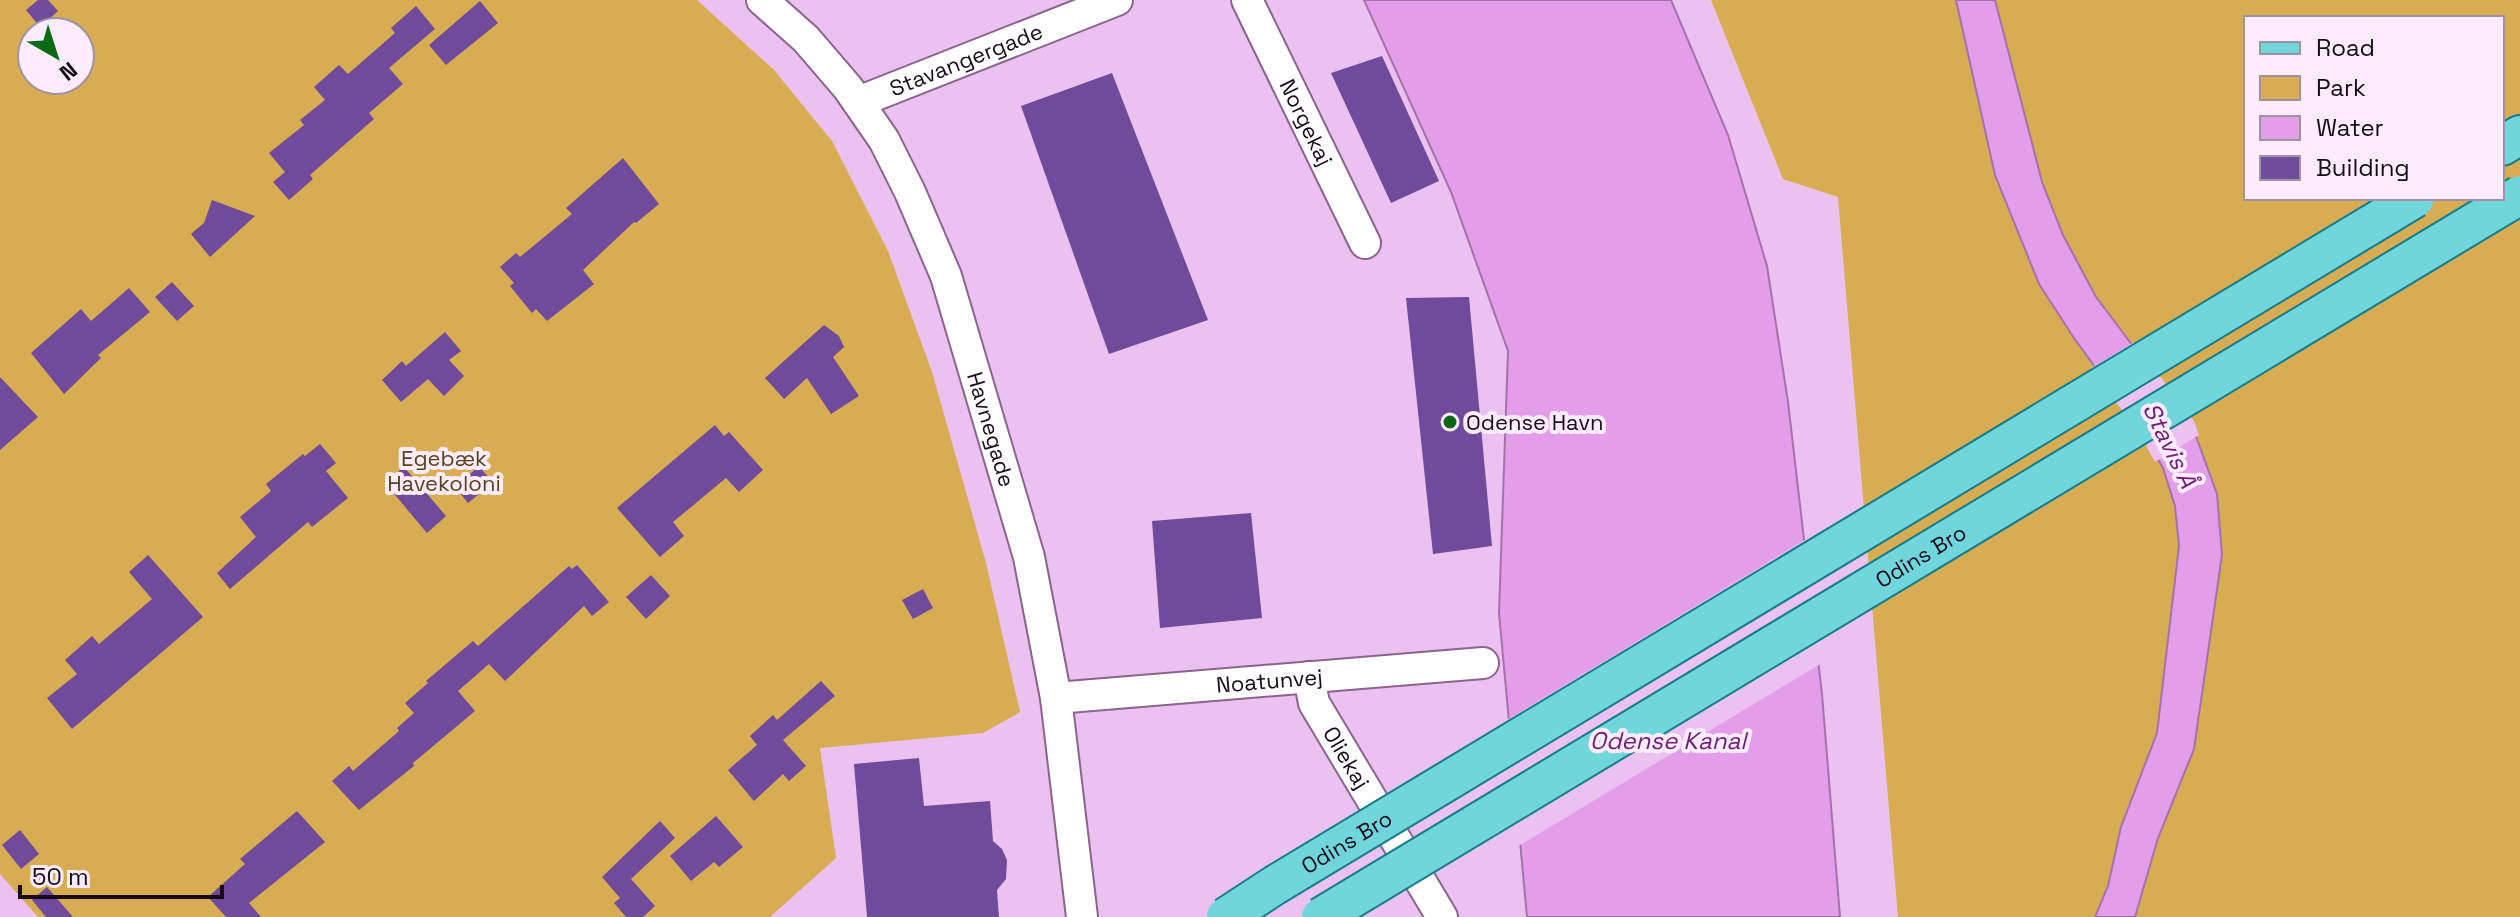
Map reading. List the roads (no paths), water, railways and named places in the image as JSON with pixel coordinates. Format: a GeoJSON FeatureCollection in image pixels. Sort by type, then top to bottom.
{"type":"FeatureCollection","features":[{"type":"Feature","properties":{"kind":"main road","name":"Odins Bro"},"geometry":{"type":"LineString","coordinates":[[1321,917],[2520,195]]}},
{"type":"Feature","properties":{"kind":"main road","name":"Odins Bro"},"geometry":{"type":"LineString","coordinates":[[1226,917],[2412,200]]}},
{"type":"Feature","properties":{"kind":"street","name":"Havnegade"},"geometry":{"type":"LineString","coordinates":[[762,0],[806,39],[858,102],[884,140],[946,276],[1029,557],[1056,698],[1082,917]]}},
{"type":"Feature","properties":{"kind":"street","name":"Stavangergade"},"geometry":{"type":"LineString","coordinates":[[858,102],[1117,0]]}},
{"type":"Feature","properties":{"kind":"street","name":"Norgekaj"},"geometry":{"type":"LineString","coordinates":[[1247,0],[1365,243]]}},
{"type":"Feature","properties":{"kind":"street","name":"Noatunvej"},"geometry":{"type":"LineString","coordinates":[[1056,698],[1483,663]]}},
{"type":"Feature","properties":{"kind":"street","name":"Oliekaj"},"geometry":{"type":"LineString","coordinates":[[1309,677],[1314,703],[1442,917]]}},
{"type":"Feature","properties":{"kind":"water","name":"Odense Kanal"},"geometry":{"type":"Polygon","coordinates":[[[1364,0],[1671,0],[1728,135],[1767,266],[1788,402],[1822,694],[1840,917],[1527,917],[1499,613],[1508,351],[1451,192],[1364,0]]]}},
{"type":"Feature","properties":{"kind":"water","name":"Stavis Å"},"geometry":{"type":"Polygon","coordinates":[[[1956,0],[1995,0],[2042,182],[2063,235],[2096,297],[2191,423],[2217,494],[2222,555],[2194,749],[2158,838],[2135,917],[2095,917],[2108,886],[2121,827],[2157,733],[2179,546],[2175,506],[2163,468],[2143,433],[2039,284],[1995,175],[1956,0]]]}},
{"type":"Feature","properties":{"kind":"place","name":"Odense Havn"},"geometry":{"type":"Point","coordinates":[1450,422]}},
{"type":"Feature","properties":{"kind":"park label","name":"Egebæk Havekoloni"},"geometry":{"type":"Point","coordinates":[444,470]}}]}
